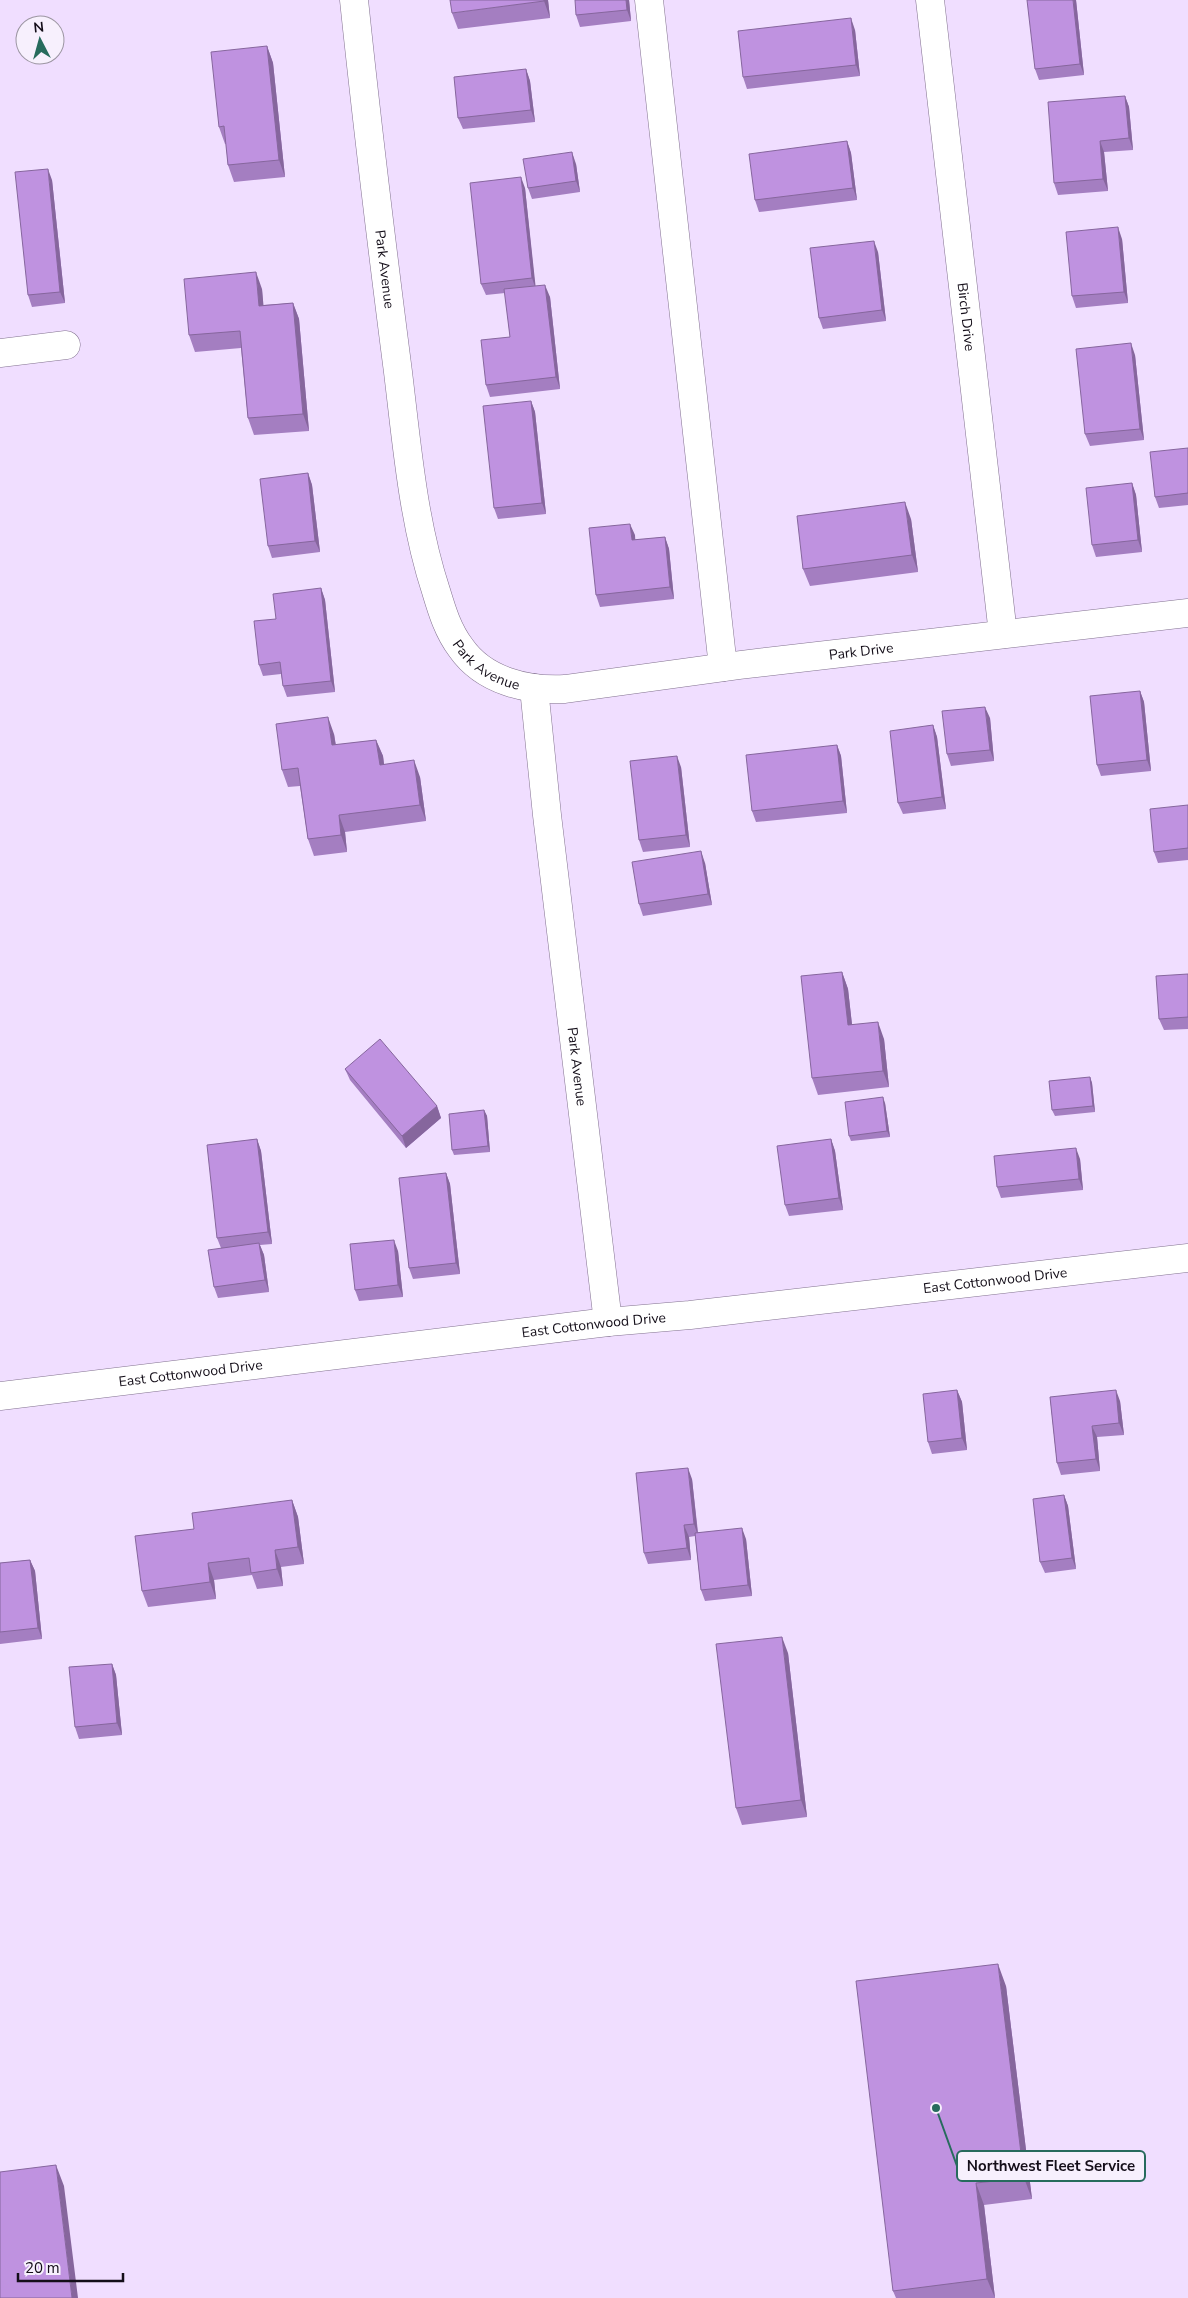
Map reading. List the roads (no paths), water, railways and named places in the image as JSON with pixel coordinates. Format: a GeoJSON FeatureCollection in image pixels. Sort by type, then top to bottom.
{"type":"FeatureCollection","features":[{"type":"Feature","properties":{"kind":"street","name":"Park Avenue"},"geometry":{"type":"LineString","coordinates":[[354,0],[373,176],[414,496],[427,564],[447,624],[462,649],[481,669],[504,681],[534,688],[549,834],[608,1322]]}},
{"type":"Feature","properties":{"kind":"street"},"geometry":{"type":"LineString","coordinates":[[649,0],[724,667]]}},
{"type":"Feature","properties":{"kind":"street","name":"Birch Drive"},"geometry":{"type":"LineString","coordinates":[[930,0],[1003,634]]}},
{"type":"Feature","properties":{"kind":"street"},"geometry":{"type":"LineString","coordinates":[[0,353],[66,345]]}},
{"type":"Feature","properties":{"kind":"street","name":"Park Drive"},"geometry":{"type":"LineString","coordinates":[[534,688],[565,689],[724,667],[1188,612]]}},
{"type":"Feature","properties":{"kind":"street","name":"East Cottonwood Drive"},"geometry":{"type":"LineString","coordinates":[[0,1396],[608,1322],[690,1315],[1188,1258]]}},
{"type":"Feature","properties":{"kind":"place","name":"Northwest Fleet Service"},"geometry":{"type":"Point","coordinates":[936,2108]}}]}
